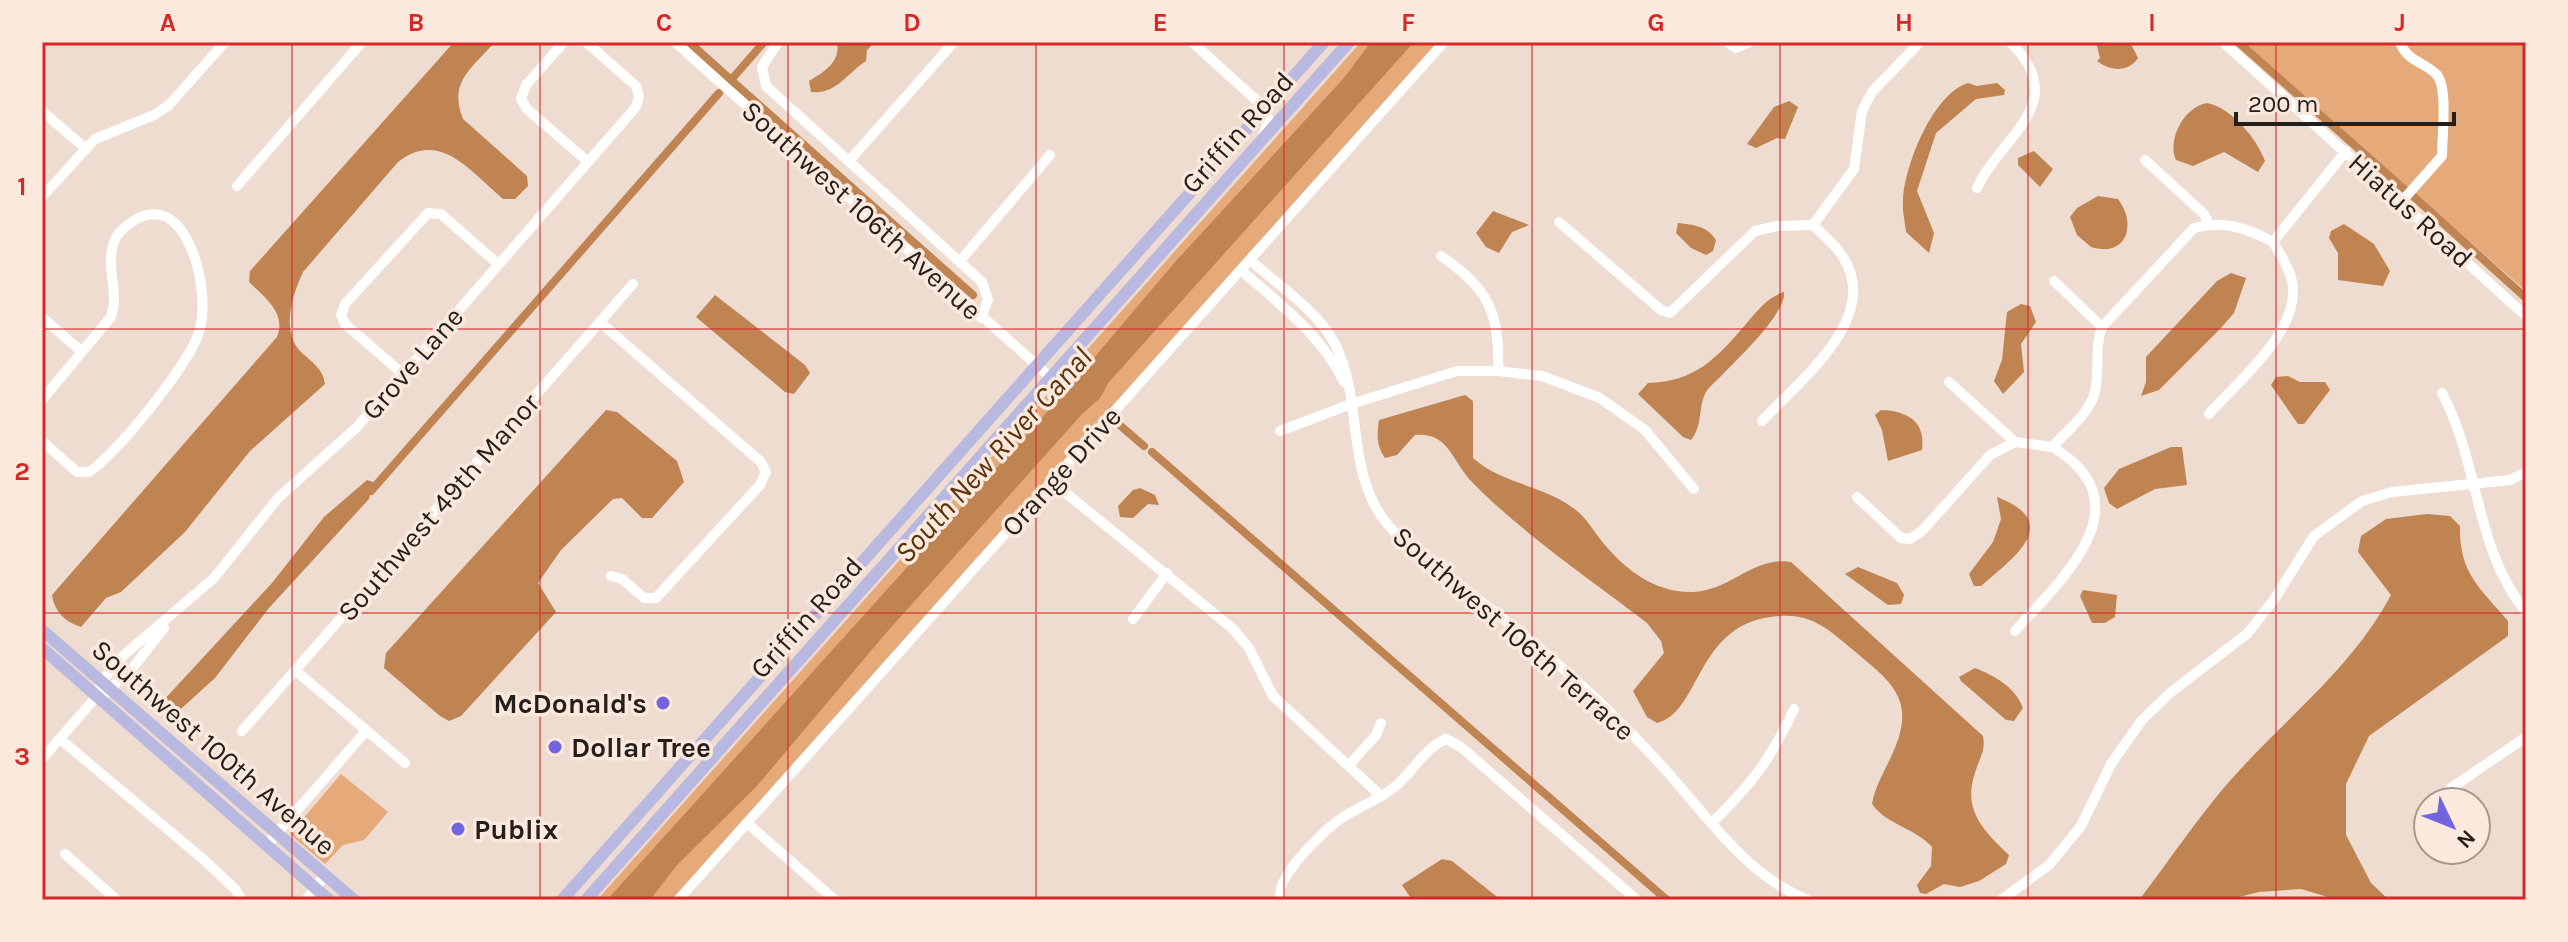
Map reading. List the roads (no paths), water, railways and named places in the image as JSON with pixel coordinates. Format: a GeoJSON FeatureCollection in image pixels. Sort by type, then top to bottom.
{"type":"FeatureCollection","features":[{"type":"Feature","properties":{"kind":"main road","name":"Griffin Road"},"geometry":{"type":"LineString","coordinates":[[562,900],[1324,42]]}},
{"type":"Feature","properties":{"kind":"main road","name":"Griffin Road"},"geometry":{"type":"LineString","coordinates":[[586,900],[1349,42]]}},
{"type":"Feature","properties":{"kind":"main road","name":"Southwest 100th Avenue"},"geometry":{"type":"LineString","coordinates":[[42,630],[354,900]]}},
{"type":"Feature","properties":{"kind":"main road","name":"Southwest 100th Avenue"},"geometry":{"type":"LineString","coordinates":[[42,648],[329,900]]}},
{"type":"Feature","properties":{"kind":"main road"},"geometry":{"type":"LineString","coordinates":[[765,699],[763,690],[768,669]]}},
{"type":"Feature","properties":{"kind":"main road"},"geometry":{"type":"LineString","coordinates":[[715,754],[729,725],[727,715]]}},
{"type":"Feature","properties":{"kind":"street"},"geometry":{"type":"LineString","coordinates":[[42,197],[85,148],[101,135],[164,109],[225,42]]}},
{"type":"Feature","properties":{"kind":"street"},"geometry":{"type":"LineString","coordinates":[[237,186],[362,42]]}},
{"type":"Feature","properties":{"kind":"street"},"geometry":{"type":"LineString","coordinates":[[564,42],[521,94],[525,107],[587,161]]}},
{"type":"Feature","properties":{"kind":"street","name":"Grove Lane"},"geometry":{"type":"LineString","coordinates":[[112,691],[170,620],[228,563],[278,498],[351,433],[636,107],[639,93],[634,84],[586,42]]}},
{"type":"Feature","properties":{"kind":"street","name":"Southwest 106th Avenue"},"geometry":{"type":"LineString","coordinates":[[675,42],[1050,377]]}},
{"type":"Feature","properties":{"kind":"street"},"geometry":{"type":"LineString","coordinates":[[778,42],[762,67],[766,86],[982,282],[988,293],[981,318]]}},
{"type":"Feature","properties":{"kind":"street"},"geometry":{"type":"LineString","coordinates":[[849,161],[954,42]]}},
{"type":"Feature","properties":{"kind":"street"},"geometry":{"type":"LineString","coordinates":[[1192,42],[1265,108],[1268,118],[1262,140]]}},
{"type":"Feature","properties":{"kind":"street","name":"Orange Drive"},"geometry":{"type":"LineString","coordinates":[[678,900],[1444,42]]}},
{"type":"Feature","properties":{"kind":"street"},"geometry":{"type":"LineString","coordinates":[[1727,42],[1736,48],[1750,42]]}},
{"type":"Feature","properties":{"kind":"street"},"geometry":{"type":"LineString","coordinates":[[1813,225],[1854,169],[1862,111],[1872,92],[1920,42]]}},
{"type":"Feature","properties":{"kind":"street"},"geometry":{"type":"LineString","coordinates":[[1977,188],[1984,173],[2026,123],[2034,88],[2030,70],[2010,42]]}},
{"type":"Feature","properties":{"kind":"street","name":"Hiatus Road"},"geometry":{"type":"LineString","coordinates":[[2223,42],[2526,316]]}},
{"type":"Feature","properties":{"kind":"street"},"geometry":{"type":"LineString","coordinates":[[2400,42],[2411,60],[2429,69],[2443,86],[2442,156],[2402,201]]}},
{"type":"Feature","properties":{"kind":"street"},"geometry":{"type":"LineString","coordinates":[[42,111],[85,148]]}},
{"type":"Feature","properties":{"kind":"street"},"geometry":{"type":"LineString","coordinates":[[2273,242],[2346,151]]}},
{"type":"Feature","properties":{"kind":"street"},"geometry":{"type":"LineString","coordinates":[[960,261],[1050,155]]}},
{"type":"Feature","properties":{"kind":"street"},"geometry":{"type":"LineString","coordinates":[[2145,160],[2204,214],[2209,224]]}},
{"type":"Feature","properties":{"kind":"street"},"geometry":{"type":"LineString","coordinates":[[403,374],[348,327],[342,316],[345,304],[421,217],[432,212],[441,214],[498,264]]}},
{"type":"Feature","properties":{"kind":"street"},"geometry":{"type":"LineString","coordinates":[[42,400],[105,326],[114,308],[109,260],[113,242],[130,224],[154,217],[177,225],[190,239],[195,253],[203,307],[193,350],[176,377],[94,470],[77,472],[42,441]]}},
{"type":"Feature","properties":{"kind":"street"},"geometry":{"type":"LineString","coordinates":[[1559,222],[1661,310],[1670,313],[1755,231],[1777,226],[1813,225],[1843,256],[1850,273],[1853,296],[1851,316],[1842,334],[1762,421]]}},
{"type":"Feature","properties":{"kind":"street"},"geometry":{"type":"LineString","coordinates":[[2052,447],[2091,403],[2096,391],[2097,341],[2102,327],[2194,228],[2209,224],[2242,228],[2273,242],[2292,281],[2293,309],[2284,331],[2209,414]]}},
{"type":"Feature","properties":{"kind":"street"},"geometry":{"type":"LineString","coordinates":[[1441,256],[1471,277],[1493,308],[1499,341],[1498,371]]}},
{"type":"Feature","properties":{"kind":"street","name":"Southwest 106th Terrace"},"geometry":{"type":"LineString","coordinates":[[1250,260],[1321,322],[1345,368],[1355,448],[1366,486],[1383,518],[1409,546],[1545,652],[1609,711],[1749,861],[1790,893],[1808,900]]}},
{"type":"Feature","properties":{"kind":"street","name":"Southwest 106th Terrace"},"geometry":{"type":"LineString","coordinates":[[1241,270],[1319,344],[1335,365],[1350,400]]}},
{"type":"Feature","properties":{"kind":"street"},"geometry":{"type":"LineString","coordinates":[[2054,281],[2102,327]]}},
{"type":"Feature","properties":{"kind":"street","name":"Southwest 49th Manor"},"geometry":{"type":"LineString","coordinates":[[242,731],[633,284]]}},
{"type":"Feature","properties":{"kind":"street"},"geometry":{"type":"LineString","coordinates":[[42,317],[82,352]]}},
{"type":"Feature","properties":{"kind":"street"},"geometry":{"type":"LineString","coordinates":[[600,322],[769,471],[760,485],[663,591],[651,599],[611,576]]}},
{"type":"Feature","properties":{"kind":"street"},"geometry":{"type":"LineString","coordinates":[[1280,431],[1350,400],[1457,371],[1498,371],[1542,376],[1600,398],[1645,430],[1694,489]]}},
{"type":"Feature","properties":{"kind":"street"},"geometry":{"type":"LineString","coordinates":[[1949,382],[2015,442],[2052,447],[2065,455],[2091,488],[2096,508],[2095,525],[2075,563],[2015,631]]}},
{"type":"Feature","properties":{"kind":"street"},"geometry":{"type":"LineString","coordinates":[[2442,393],[2456,420],[2490,552],[2508,590],[2526,612]]}},
{"type":"Feature","properties":{"kind":"street"},"geometry":{"type":"LineString","coordinates":[[1857,497],[1901,538],[1910,539],[1922,531],[1990,455],[2015,442]]}},
{"type":"Feature","properties":{"kind":"street"},"geometry":{"type":"LineString","coordinates":[[2001,900],[2049,865],[2081,826],[2111,764],[2142,720],[2170,693],[2248,633],[2275,598],[2314,536],[2362,501],[2392,492],[2510,480],[2526,472]]}},
{"type":"Feature","properties":{"kind":"street"},"geometry":{"type":"LineString","coordinates":[[1051,481],[1232,628],[1249,648],[1273,696],[1381,796]]}},
{"type":"Feature","properties":{"kind":"street"},"geometry":{"type":"LineString","coordinates":[[1133,619],[1167,573]]}},
{"type":"Feature","properties":{"kind":"street","name":"Grove Lane"},"geometry":{"type":"LineString","coordinates":[[97,696],[101,682],[124,655],[170,620]]}},
{"type":"Feature","properties":{"kind":"street"},"geometry":{"type":"LineString","coordinates":[[296,671],[405,763]]}},
{"type":"Feature","properties":{"kind":"street"},"geometry":{"type":"LineString","coordinates":[[42,759],[97,696],[112,691]]}},
{"type":"Feature","properties":{"kind":"street"},"geometry":{"type":"LineString","coordinates":[[1712,823],[1759,776],[1794,709]]}},
{"type":"Feature","properties":{"kind":"street"},"geometry":{"type":"LineString","coordinates":[[1349,765],[1376,735],[1381,723]]}},
{"type":"Feature","properties":{"kind":"street"},"geometry":{"type":"LineString","coordinates":[[267,845],[366,731]]}},
{"type":"Feature","properties":{"kind":"street"},"geometry":{"type":"LineString","coordinates":[[2454,786],[2526,737]]}},
{"type":"Feature","properties":{"kind":"street"},"geometry":{"type":"LineString","coordinates":[[60,739],[203,859],[235,889],[242,900]]}},
{"type":"Feature","properties":{"kind":"street"},"geometry":{"type":"LineString","coordinates":[[1279,896],[1282,880],[1329,828],[1381,796],[1409,774],[1435,744],[1446,739],[1461,747],[1637,900]]}},
{"type":"Feature","properties":{"kind":"street"},"geometry":{"type":"LineString","coordinates":[[747,823],[835,900]]}},
{"type":"Feature","properties":{"kind":"street"},"geometry":{"type":"LineString","coordinates":[[65,854],[117,900]]}},
{"type":"Feature","properties":{"kind":"street"},"geometry":{"type":"LineString","coordinates":[[306,900],[325,875]]}},
{"type":"Feature","properties":{"kind":"waterway"},"geometry":{"type":"LineString","coordinates":[[764,42],[731,80],[973,295]]}},
{"type":"Feature","properties":{"kind":"waterway"},"geometry":{"type":"LineString","coordinates":[[2238,42],[2404,189]]}},
{"type":"Feature","properties":{"kind":"waterway"},"geometry":{"type":"LineString","coordinates":[[690,43],[731,80],[729,83]]}},
{"type":"Feature","properties":{"kind":"waterway"},"geometry":{"type":"LineString","coordinates":[[371,491],[719,93]]}},
{"type":"Feature","properties":{"kind":"waterway"},"geometry":{"type":"LineString","coordinates":[[2414,197],[2526,298]]}},
{"type":"Feature","properties":{"kind":"waterway"},"geometry":{"type":"LineString","coordinates":[[1115,421],[1144,446]]}},
{"type":"Feature","properties":{"kind":"waterway"},"geometry":{"type":"LineString","coordinates":[[1152,452],[1667,900]]}},
{"type":"Feature","properties":{"kind":"place","name":"McDonald's"},"geometry":{"type":"Point","coordinates":[663,703]}},
{"type":"Feature","properties":{"kind":"place","name":"Dollar Tree"},"geometry":{"type":"Point","coordinates":[555,747]}},
{"type":"Feature","properties":{"kind":"place","name":"Publix"},"geometry":{"type":"Point","coordinates":[458,829]}},
{"type":"Feature","properties":{"kind":"water label","name":"South New River Canal"},"geometry":{"type":"Point","coordinates":[993,455]}}]}
